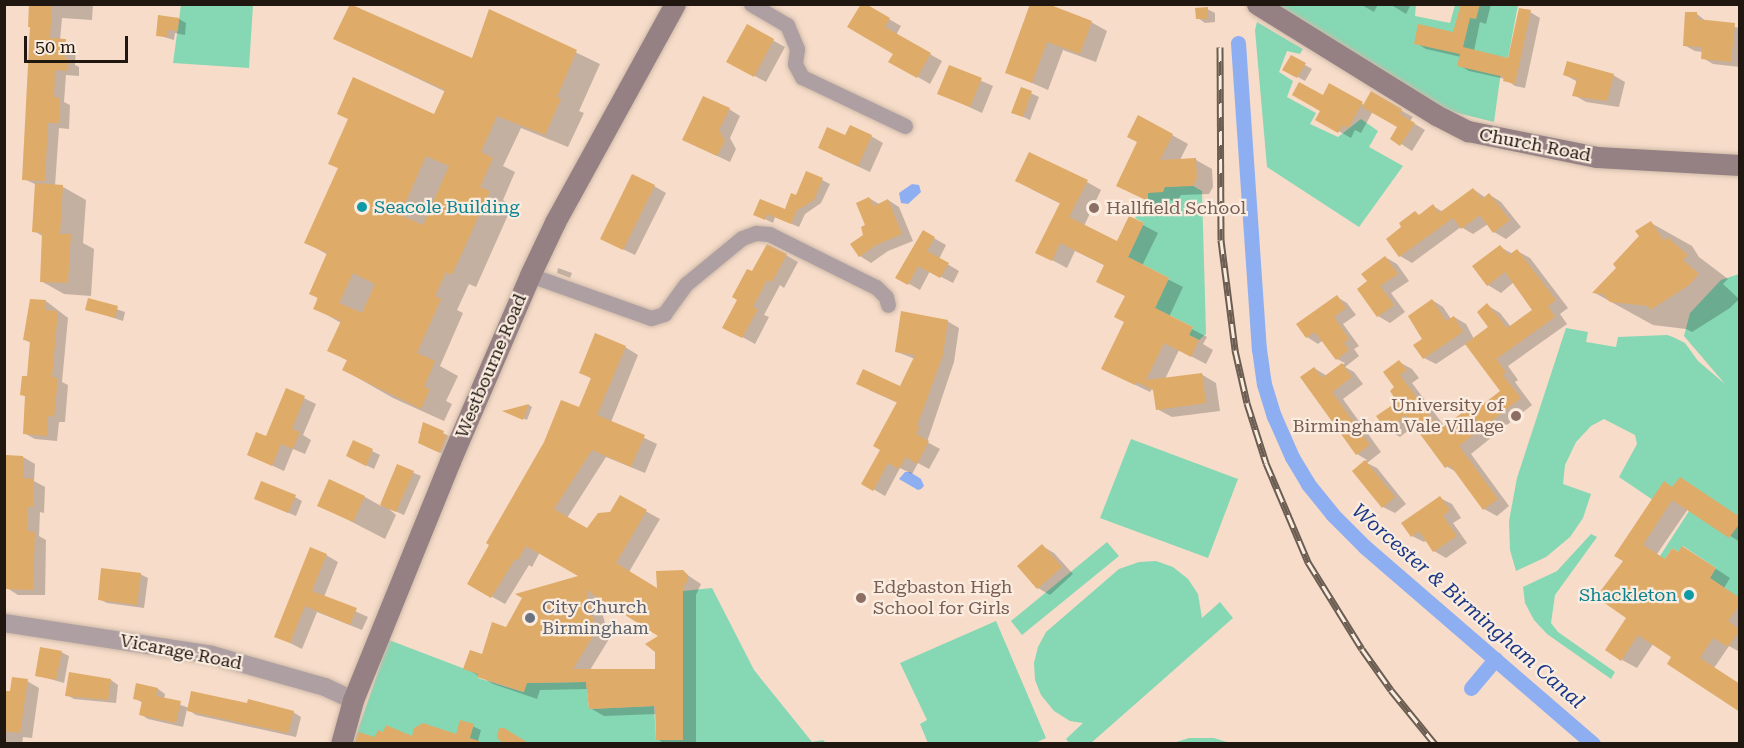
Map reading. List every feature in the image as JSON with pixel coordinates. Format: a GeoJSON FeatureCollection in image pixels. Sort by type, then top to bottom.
{"type":"FeatureCollection","features":[{"type":"Feature","properties":{"kind":"main road","name":"Westbourne Road"},"geometry":{"type":"LineString","coordinates":[[341,744],[353,700],[450,461],[530,275],[555,222],[675,4]]}},
{"type":"Feature","properties":{"kind":"main road","name":"Church Road"},"geometry":{"type":"LineString","coordinates":[[1257,4],[1436,115],[1468,131],[1597,157],[1740,165]]}},
{"type":"Feature","properties":{"kind":"street"},"geometry":{"type":"LineString","coordinates":[[751,4],[787,26],[797,49],[795,64],[802,77],[905,126]]}},
{"type":"Feature","properties":{"kind":"street"},"geometry":{"type":"LineString","coordinates":[[530,275],[651,318],[664,314],[686,284],[742,238],[756,233],[769,234],[848,279],[876,286],[886,297],[888,305]]}},
{"type":"Feature","properties":{"kind":"street","name":"Vicarage Road"},"geometry":{"type":"LineString","coordinates":[[4,623],[212,655],[325,687],[353,700]]}},
{"type":"Feature","properties":{"kind":"green space"},"geometry":{"type":"Polygon","coordinates":[[[181,5],[253,5],[249,68],[173,63],[181,5]]]}},
{"type":"Feature","properties":{"kind":"green space"},"geometry":{"type":"Polygon","coordinates":[[[1276,5],[1416,5],[1415,16],[1450,23],[1455,5],[1518,5],[1508,58],[1503,57],[1494,122],[1449,111],[1276,5]]]}},
{"type":"Feature","properties":{"kind":"green space"},"geometry":{"type":"Polygon","coordinates":[[[1257,22],[1303,49],[1300,54],[1287,51],[1279,72],[1293,81],[1287,97],[1316,113],[1310,124],[1338,137],[1361,119],[1378,131],[1369,147],[1403,166],[1359,227],[1267,167],[1255,30],[1257,22]]]}},
{"type":"Feature","properties":{"kind":"green space"},"geometry":{"type":"Polygon","coordinates":[[[1193,186],[1202,191],[1206,334],[1199,340],[1189,335],[1193,327],[1155,308],[1169,278],[1128,257],[1144,223],[1135,218],[1148,193],[1165,187],[1193,186]]]}},
{"type":"Feature","properties":{"kind":"green space"},"geometry":{"type":"Polygon","coordinates":[[[1739,274],[1739,598],[1710,578],[1716,568],[1683,546],[1678,552],[1672,548],[1665,559],[1660,556],[1689,511],[1665,491],[1653,500],[1619,477],[1637,444],[1635,435],[1604,419],[1591,426],[1576,442],[1565,465],[1563,484],[1591,494],[1583,518],[1570,537],[1546,557],[1516,571],[1510,550],[1509,521],[1517,478],[1566,328],[1588,332],[1586,342],[1616,347],[1618,337],[1667,335],[1673,337],[1685,343],[1698,361],[1725,384],[1684,336],[1690,313],[1721,280],[1739,274]]]}},
{"type":"Feature","properties":{"kind":"green space"},"geometry":{"type":"Polygon","coordinates":[[[1131,439],[1238,479],[1208,558],[1100,518],[1131,439]]]}},
{"type":"Feature","properties":{"kind":"green space"},"geometry":{"type":"Polygon","coordinates":[[[1591,534],[1597,537],[1555,595],[1551,623],[1558,632],[1615,672],[1611,679],[1547,634],[1534,620],[1525,603],[1523,587],[1557,571],[1591,534]]]}},
{"type":"Feature","properties":{"kind":"green space"},"geometry":{"type":"Polygon","coordinates":[[[1107,542],[1119,556],[1022,635],[1011,621],[1107,542]]]}},
{"type":"Feature","properties":{"kind":"green space"},"geometry":{"type":"Polygon","coordinates":[[[1156,561],[1173,567],[1188,579],[1198,594],[1202,618],[1220,602],[1233,618],[1091,743],[1069,743],[1066,739],[1083,723],[1070,721],[1054,711],[1041,695],[1035,680],[1034,663],[1038,647],[1046,632],[1119,569],[1139,562],[1156,561]]]}},
{"type":"Feature","properties":{"kind":"green space"},"geometry":{"type":"Polygon","coordinates":[[[712,588],[754,670],[812,742],[823,740],[826,743],[353,744],[389,640],[478,674],[478,678],[523,692],[527,683],[586,682],[589,709],[654,706],[656,740],[682,740],[683,591],[712,588]]]}},
{"type":"Feature","properties":{"kind":"green space"},"geometry":{"type":"Polygon","coordinates":[[[996,621],[1046,738],[1033,744],[928,743],[920,724],[927,720],[900,663],[996,621]]]}},
{"type":"Feature","properties":{"kind":"green space"},"geometry":{"type":"Polygon","coordinates":[[[1189,738],[1214,738],[1230,743],[1173,743],[1189,738]]]}},
{"type":"Feature","properties":{"kind":"water"},"geometry":{"type":"Polygon","coordinates":[[[912,184],[919,185],[921,192],[908,204],[901,203],[899,193],[912,184]]]}},
{"type":"Feature","properties":{"kind":"water"},"geometry":{"type":"Polygon","coordinates":[[[905,472],[910,472],[921,479],[924,486],[918,490],[899,479],[905,472]]]}},
{"type":"Feature","properties":{"kind":"building"},"geometry":{"type":"Polygon","coordinates":[[[29,4],[52,4],[50,38],[66,39],[65,59],[69,59],[68,71],[55,70],[54,97],[60,98],[59,123],[48,123],[45,181],[22,180],[30,27],[28,27],[29,4]]]}},
{"type":"Feature","properties":{"kind":"building","name":"Seacole Building"},"geometry":{"type":"Polygon","coordinates":[[[350,4],[472,58],[489,9],[577,50],[557,97],[561,99],[545,135],[497,116],[481,152],[493,158],[480,187],[490,191],[452,275],[446,272],[435,296],[441,299],[417,353],[435,361],[424,387],[430,389],[421,409],[342,370],[347,360],[327,351],[341,321],[313,309],[318,298],[309,294],[327,253],[304,243],[338,168],[328,164],[348,119],[337,114],[353,77],[434,114],[445,90],[333,39],[350,4]],[[426,156],[400,215],[423,225],[449,166],[426,156]],[[353,273],[339,303],[362,313],[375,284],[353,273]]]}},
{"type":"Feature","properties":{"kind":"building"},"geometry":{"type":"Polygon","coordinates":[[[861,4],[866,4],[890,18],[885,27],[931,53],[917,78],[888,62],[893,54],[847,27],[861,4]]]}},
{"type":"Feature","properties":{"kind":"building"},"geometry":{"type":"Polygon","coordinates":[[[1030,4],[1048,4],[1092,21],[1080,54],[1047,42],[1032,83],[1005,73],[1030,4]]]}},
{"type":"Feature","properties":{"kind":"building"},"geometry":{"type":"Polygon","coordinates":[[[1461,4],[1480,4],[1476,19],[1470,18],[1463,47],[1508,58],[1519,8],[1531,10],[1515,84],[1503,81],[1504,77],[1457,66],[1460,54],[1414,44],[1418,24],[1453,32],[1461,4]]]}},
{"type":"Feature","properties":{"kind":"building"},"geometry":{"type":"Polygon","coordinates":[[[1208,7],[1208,19],[1196,19],[1195,8],[1208,7]]]}},
{"type":"Feature","properties":{"kind":"building"},"geometry":{"type":"Polygon","coordinates":[[[1685,12],[1697,12],[1697,19],[1735,23],[1731,62],[1701,59],[1702,47],[1683,46],[1685,12]]]}},
{"type":"Feature","properties":{"kind":"building"},"geometry":{"type":"Polygon","coordinates":[[[158,15],[179,18],[178,31],[168,30],[167,37],[156,36],[158,15]]]}},
{"type":"Feature","properties":{"kind":"building"},"geometry":{"type":"Polygon","coordinates":[[[747,24],[774,39],[754,77],[726,62],[747,24]]]}},
{"type":"Feature","properties":{"kind":"building"},"geometry":{"type":"Polygon","coordinates":[[[1291,55],[1306,63],[1297,78],[1282,70],[1291,55]]]}},
{"type":"Feature","properties":{"kind":"building"},"geometry":{"type":"Polygon","coordinates":[[[1567,61],[1614,74],[1607,101],[1572,96],[1577,79],[1563,75],[1567,61]]]}},
{"type":"Feature","properties":{"kind":"building"},"geometry":{"type":"Polygon","coordinates":[[[949,65],[982,78],[970,107],[937,94],[949,65]]]}},
{"type":"Feature","properties":{"kind":"building"},"geometry":{"type":"Polygon","coordinates":[[[1299,82],[1323,95],[1329,83],[1363,102],[1348,128],[1343,125],[1338,133],[1315,120],[1320,111],[1292,95],[1299,82]]]}},
{"type":"Feature","properties":{"kind":"building"},"geometry":{"type":"Polygon","coordinates":[[[1021,87],[1032,91],[1023,117],[1011,113],[1021,87]]]}},
{"type":"Feature","properties":{"kind":"building"},"geometry":{"type":"Polygon","coordinates":[[[1371,91],[1402,109],[1400,114],[1415,123],[1400,146],[1390,139],[1397,127],[1362,107],[1371,91]]]}},
{"type":"Feature","properties":{"kind":"building"},"geometry":{"type":"Polygon","coordinates":[[[703,96],[730,108],[719,130],[725,141],[717,156],[682,140],[703,96]]]}},
{"type":"Feature","properties":{"kind":"building"},"geometry":{"type":"Polygon","coordinates":[[[1138,115],[1173,134],[1160,160],[1196,158],[1197,178],[1193,186],[1165,187],[1163,192],[1148,193],[1148,201],[1116,186],[1137,142],[1127,137],[1138,115]]]}},
{"type":"Feature","properties":{"kind":"building"},"geometry":{"type":"Polygon","coordinates":[[[850,125],[872,135],[858,166],[818,148],[827,127],[845,135],[850,125]]]}},
{"type":"Feature","properties":{"kind":"building"},"geometry":{"type":"Polygon","coordinates":[[[1029,152],[1088,180],[1069,217],[1117,241],[1129,216],[1144,223],[1128,257],[1169,278],[1155,308],[1193,327],[1189,335],[1199,340],[1191,357],[1164,343],[1146,380],[1202,373],[1206,403],[1156,410],[1153,390],[1137,382],[1135,385],[1101,369],[1124,322],[1114,317],[1125,296],[1096,282],[1104,265],[1060,243],[1052,261],[1035,253],[1060,203],[1015,181],[1029,152]]]}},
{"type":"Feature","properties":{"kind":"building"},"geometry":{"type":"Polygon","coordinates":[[[806,171],[823,178],[814,200],[797,210],[791,224],[767,214],[765,220],[753,215],[760,199],[785,209],[791,193],[796,195],[806,171]]]}},
{"type":"Feature","properties":{"kind":"building"},"geometry":{"type":"Polygon","coordinates":[[[632,174],[655,185],[623,250],[600,239],[632,174]]]}},
{"type":"Feature","properties":{"kind":"building"},"geometry":{"type":"Polygon","coordinates":[[[35,183],[63,185],[60,234],[71,234],[68,283],[40,282],[42,233],[32,232],[35,183]]]}},
{"type":"Feature","properties":{"kind":"building"},"geometry":{"type":"Polygon","coordinates":[[[1473,188],[1482,199],[1489,193],[1510,220],[1493,233],[1480,215],[1461,229],[1453,218],[1399,257],[1386,239],[1401,227],[1399,223],[1415,211],[1419,215],[1433,204],[1439,213],[1473,188]]]}},
{"type":"Feature","properties":{"kind":"building"},"geometry":{"type":"Polygon","coordinates":[[[869,197],[874,206],[888,199],[902,234],[876,245],[859,257],[850,244],[863,235],[861,227],[865,225],[856,203],[869,197]]]}},
{"type":"Feature","properties":{"kind":"building"},"geometry":{"type":"Polygon","coordinates":[[[1651,221],[1664,241],[1667,237],[1688,255],[1683,260],[1699,274],[1689,285],[1650,310],[1648,306],[1610,302],[1603,294],[1592,293],[1616,268],[1613,264],[1639,236],[1635,231],[1651,221]]]}},
{"type":"Feature","properties":{"kind":"building"},"geometry":{"type":"Polygon","coordinates":[[[923,230],[935,237],[927,251],[949,263],[940,278],[918,266],[908,285],[895,278],[923,230]]]}},
{"type":"Feature","properties":{"kind":"building"},"geometry":{"type":"Polygon","coordinates":[[[767,244],[787,254],[772,282],[767,280],[753,307],[758,309],[742,338],[722,328],[737,300],[732,297],[747,269],[752,271],[767,244]]]}},
{"type":"Feature","properties":{"kind":"building"},"geometry":{"type":"Polygon","coordinates":[[[1500,245],[1509,255],[1517,249],[1556,300],[1548,306],[1555,317],[1496,359],[1506,372],[1503,375],[1521,398],[1459,446],[1498,499],[1483,510],[1450,465],[1445,468],[1406,415],[1387,431],[1376,416],[1397,402],[1390,391],[1394,387],[1383,372],[1399,360],[1407,370],[1400,375],[1440,429],[1474,404],[1477,409],[1500,391],[1465,344],[1488,327],[1477,312],[1487,303],[1507,328],[1532,310],[1505,272],[1487,286],[1472,266],[1500,245]]]}},
{"type":"Feature","properties":{"kind":"building"},"geometry":{"type":"Polygon","coordinates":[[[1385,256],[1398,274],[1380,286],[1394,305],[1377,317],[1357,289],[1367,281],[1361,274],[1385,256]]]}},
{"type":"Feature","properties":{"kind":"building"},"geometry":{"type":"Polygon","coordinates":[[[1337,295],[1346,308],[1334,317],[1349,339],[1344,343],[1349,350],[1336,360],[1315,332],[1306,338],[1296,324],[1337,295]]]}},
{"type":"Feature","properties":{"kind":"building"},"geometry":{"type":"Polygon","coordinates":[[[88,298],[118,306],[115,318],[85,310],[88,298]]]}},
{"type":"Feature","properties":{"kind":"building"},"geometry":{"type":"Polygon","coordinates":[[[30,299],[46,300],[45,310],[58,311],[52,377],[58,378],[54,417],[48,416],[47,436],[23,434],[25,396],[20,395],[22,376],[27,376],[30,341],[23,340],[30,299]]]}},
{"type":"Feature","properties":{"kind":"building"},"geometry":{"type":"Polygon","coordinates":[[[1432,299],[1446,321],[1454,316],[1463,332],[1423,359],[1413,345],[1422,339],[1408,316],[1432,299]]]}},
{"type":"Feature","properties":{"kind":"building"},"geometry":{"type":"Polygon","coordinates":[[[901,311],[948,320],[943,355],[917,426],[920,427],[916,434],[929,441],[917,464],[906,457],[899,469],[888,463],[873,491],[861,484],[880,450],[873,446],[897,402],[856,384],[863,369],[900,386],[915,355],[895,352],[901,311]]]}},
{"type":"Feature","properties":{"kind":"building"},"geometry":{"type":"Polygon","coordinates":[[[595,333],[626,346],[597,415],[645,435],[631,467],[592,450],[554,509],[587,528],[598,513],[610,512],[620,495],[647,510],[616,563],[657,588],[656,571],[683,570],[688,575],[683,587],[683,740],[656,740],[655,706],[589,709],[586,682],[527,683],[524,692],[477,677],[478,674],[463,669],[470,650],[482,654],[492,622],[506,627],[522,598],[515,594],[578,576],[526,546],[518,560],[515,559],[491,598],[467,584],[489,545],[486,543],[544,442],[561,400],[579,407],[591,378],[579,373],[595,333]],[[586,590],[596,631],[573,669],[655,669],[655,652],[645,644],[658,636],[586,590]]]}},
{"type":"Feature","properties":{"kind":"building"},"geometry":{"type":"Polygon","coordinates":[[[1342,363],[1352,377],[1332,392],[1370,445],[1356,455],[1300,377],[1314,367],[1322,378],[1342,363]]]}},
{"type":"Feature","properties":{"kind":"building"},"geometry":{"type":"Polygon","coordinates":[[[286,388],[305,396],[292,429],[300,432],[293,449],[281,444],[272,466],[247,455],[256,432],[266,436],[286,388]]]}},
{"type":"Feature","properties":{"kind":"building"},"geometry":{"type":"Polygon","coordinates":[[[529,404],[523,420],[502,411],[529,404]]]}},
{"type":"Feature","properties":{"kind":"building"},"geometry":{"type":"Polygon","coordinates":[[[423,422],[444,431],[443,434],[447,435],[440,453],[418,443],[423,422]]]}},
{"type":"Feature","properties":{"kind":"building"},"geometry":{"type":"Polygon","coordinates":[[[353,440],[373,449],[366,466],[346,456],[353,440]]]}},
{"type":"Feature","properties":{"kind":"building"},"geometry":{"type":"Polygon","coordinates":[[[6,455],[23,456],[23,478],[33,479],[33,507],[28,507],[28,531],[35,532],[33,590],[5,589],[6,455]]]}},
{"type":"Feature","properties":{"kind":"building"},"geometry":{"type":"Polygon","coordinates":[[[1365,460],[1395,497],[1382,508],[1352,471],[1365,460]]]}},
{"type":"Feature","properties":{"kind":"building"},"geometry":{"type":"Polygon","coordinates":[[[397,464],[414,471],[396,512],[380,505],[397,464]]]}},
{"type":"Feature","properties":{"kind":"building","name":"Shackleton"},"geometry":{"type":"Polygon","coordinates":[[[1680,477],[1740,517],[1740,523],[1729,538],[1672,500],[1643,545],[1665,559],[1672,548],[1678,552],[1682,546],[1716,568],[1710,578],[1740,598],[1740,604],[1728,621],[1740,630],[1728,647],[1713,638],[1700,658],[1740,684],[1740,712],[1667,664],[1671,657],[1638,635],[1621,661],[1605,650],[1626,618],[1596,597],[1623,561],[1614,556],[1664,481],[1672,487],[1680,477]]]}},
{"type":"Feature","properties":{"kind":"building"},"geometry":{"type":"Polygon","coordinates":[[[329,479],[365,496],[353,522],[317,506],[329,479]]]}},
{"type":"Feature","properties":{"kind":"building"},"geometry":{"type":"Polygon","coordinates":[[[261,481],[296,495],[288,513],[254,499],[261,481]]]}},
{"type":"Feature","properties":{"kind":"building"},"geometry":{"type":"Polygon","coordinates":[[[1440,496],[1450,510],[1443,516],[1457,536],[1433,552],[1419,531],[1411,537],[1401,523],[1440,496]]]}},
{"type":"Feature","properties":{"kind":"building"},"geometry":{"type":"Polygon","coordinates":[[[1042,544],[1062,567],[1037,589],[1017,566],[1042,544]]]}},
{"type":"Feature","properties":{"kind":"building"},"geometry":{"type":"Polygon","coordinates":[[[310,547],[327,554],[312,591],[357,608],[350,625],[305,606],[290,643],[274,637],[310,547]]]}},
{"type":"Feature","properties":{"kind":"building"},"geometry":{"type":"Polygon","coordinates":[[[101,568],[141,573],[137,605],[98,600],[101,568]]]}},
{"type":"Feature","properties":{"kind":"building"},"geometry":{"type":"Polygon","coordinates":[[[40,647],[62,651],[56,680],[35,676],[40,647]]]}},
{"type":"Feature","properties":{"kind":"building"},"geometry":{"type":"Polygon","coordinates":[[[69,672],[111,679],[108,700],[65,696],[69,672]]]}},
{"type":"Feature","properties":{"kind":"building"},"geometry":{"type":"Polygon","coordinates":[[[12,677],[28,679],[20,733],[4,731],[6,691],[10,691],[12,677]]]}},
{"type":"Feature","properties":{"kind":"building"},"geometry":{"type":"Polygon","coordinates":[[[136,683],[158,688],[156,696],[181,701],[176,723],[139,715],[142,701],[133,699],[136,683]]]}},
{"type":"Feature","properties":{"kind":"building"},"geometry":{"type":"Polygon","coordinates":[[[191,691],[247,703],[248,699],[294,711],[288,733],[187,711],[191,691]]]}},
{"type":"Feature","properties":{"kind":"building"},"geometry":{"type":"Polygon","coordinates":[[[460,720],[474,724],[470,738],[479,741],[479,744],[354,744],[358,732],[375,737],[378,730],[383,732],[386,725],[412,736],[414,728],[423,723],[456,734],[460,720]]]}},
{"type":"Feature","properties":{"kind":"building"},"geometry":{"type":"Polygon","coordinates":[[[499,728],[504,728],[530,744],[504,744],[497,738],[499,728]]]}},
{"type":"Feature","properties":{"kind":"waterway","name":"Worcester & Birmingham Canal"},"geometry":{"type":"LineString","coordinates":[[1238,43],[1259,349],[1264,384],[1274,416],[1292,457],[1308,484],[1332,514],[1365,547],[1593,744]]}},
{"type":"Feature","properties":{"kind":"waterway"},"geometry":{"type":"LineString","coordinates":[[1471,688],[1495,659]]}},
{"type":"Feature","properties":{"kind":"railway"},"geometry":{"type":"LineString","coordinates":[[1220,47],[1221,240],[1235,350],[1247,403],[1266,463],[1308,562],[1362,649],[1391,690],[1435,744]]}},
{"type":"Feature","properties":{"kind":"place","name":"Seacole Building"},"geometry":{"type":"Point","coordinates":[362,207]}},
{"type":"Feature","properties":{"kind":"place","name":"Hallfield School"},"geometry":{"type":"Point","coordinates":[1094,208]}},
{"type":"Feature","properties":{"kind":"place","name":"University of Birmingham Vale Village"},"geometry":{"type":"Point","coordinates":[1516,416]}},
{"type":"Feature","properties":{"kind":"place","name":"Shackleton"},"geometry":{"type":"Point","coordinates":[1689,595]}},
{"type":"Feature","properties":{"kind":"place","name":"Edgbaston High School for Girls"},"geometry":{"type":"Point","coordinates":[861,598]}},
{"type":"Feature","properties":{"kind":"place","name":"City Church Birmingham"},"geometry":{"type":"Point","coordinates":[530,618]}}]}
